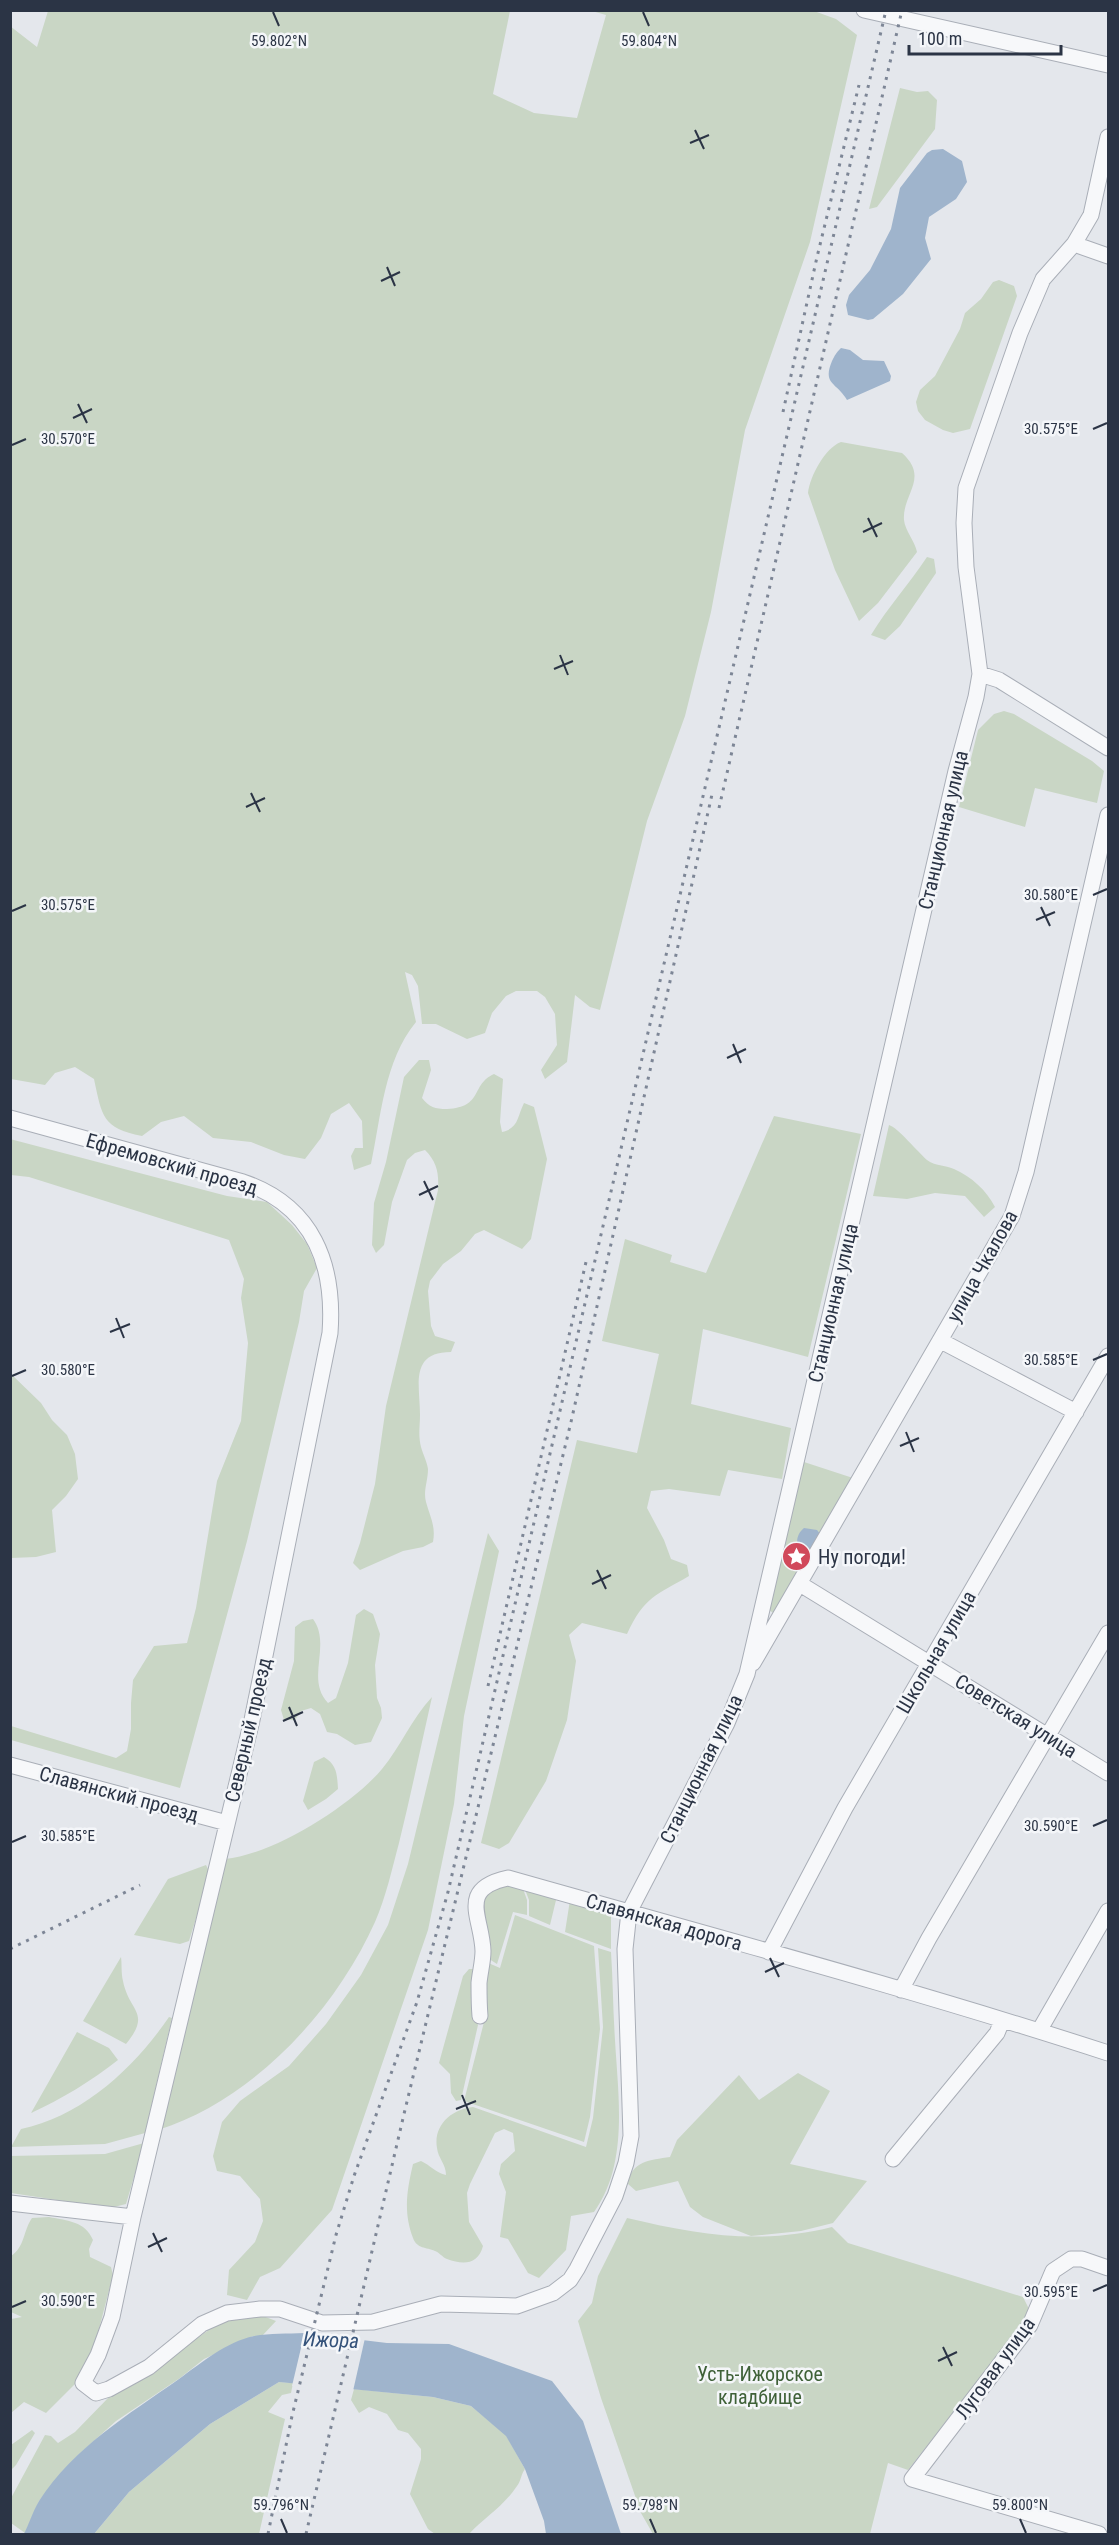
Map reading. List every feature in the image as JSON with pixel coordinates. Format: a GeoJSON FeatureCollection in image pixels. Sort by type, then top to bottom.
{"type":"FeatureCollection","features":[{"type":"Feature","properties":{"kind":"street"},"geometry":{"type":"LineString","coordinates":[[864,10],[1108,65]]}},
{"type":"Feature","properties":{"kind":"street","name":"Станционная улица"},"geometry":{"type":"LineString","coordinates":[[629,1912],[727,1723],[747,1674],[953,783],[976,697],[980,674],[966,567],[964,523],[966,489],[1020,333],[1043,279],[1074,244],[1090,215],[1108,137]]}},
{"type":"Feature","properties":{"kind":"street"},"geometry":{"type":"LineString","coordinates":[[1074,244],[1108,256]]}},
{"type":"Feature","properties":{"kind":"street"},"geometry":{"type":"LineString","coordinates":[[980,674],[999,680],[1108,748]]}},
{"type":"Feature","properties":{"kind":"street","name":"улица Чкалова"},"geometry":{"type":"LineString","coordinates":[[747,1674],[1001,1238],[1019,1197],[1108,815]]}},
{"type":"Feature","properties":{"kind":"street","name":"Ефремовский проезд"},"geometry":{"type":"LineString","coordinates":[[10,1118],[258,1187],[287,1206],[315,1241]]}},
{"type":"Feature","properties":{"kind":"street","name":"Северный проезд"},"geometry":{"type":"LineString","coordinates":[[315,1241],[330,1279],[332,1307],[330,1333],[252,1720],[133,2217],[112,2318],[98,2355],[83,2383],[96,2393],[109,2389],[149,2367],[202,2324],[227,2313],[280,2309],[322,2323],[373,2322],[441,2304],[517,2306],[553,2293],[570,2280],[615,2196],[626,2163],[631,2136],[625,1949],[629,1912]]}},
{"type":"Feature","properties":{"kind":"street"},"geometry":{"type":"LineString","coordinates":[[941,1341],[1076,1412]]}},
{"type":"Feature","properties":{"kind":"street","name":"Школьная улица"},"geometry":{"type":"LineString","coordinates":[[769,1952],[845,1808],[1108,1356]]}},
{"type":"Feature","properties":{"kind":"street","name":"Советская улица"},"geometry":{"type":"LineString","coordinates":[[800,1584],[1108,1773]]}},
{"type":"Feature","properties":{"kind":"street"},"geometry":{"type":"LineString","coordinates":[[759,1618],[765,1624],[775,1626]]}},
{"type":"Feature","properties":{"kind":"street"},"geometry":{"type":"LineString","coordinates":[[902,1990],[929,1938],[1108,1633]]}},
{"type":"Feature","properties":{"kind":"street","name":"Славянский проезд"},"geometry":{"type":"LineString","coordinates":[[10,1765],[227,1823]]}},
{"type":"Feature","properties":{"kind":"street","name":"Славянская дорога"},"geometry":{"type":"LineString","coordinates":[[480,2016],[479,1982],[483,1949],[476,1917],[477,1899],[482,1890],[493,1882],[508,1878],[902,1990],[1108,2053]]}},
{"type":"Feature","properties":{"kind":"street"},"geometry":{"type":"LineString","coordinates":[[1039,2031],[1108,1911]]}},
{"type":"Feature","properties":{"kind":"street"},"geometry":{"type":"LineString","coordinates":[[893,2159],[997,2033],[1002,2021]]}},
{"type":"Feature","properties":{"kind":"street"},"geometry":{"type":"LineString","coordinates":[[10,2203],[133,2217]]}},
{"type":"Feature","properties":{"kind":"street","name":"Луговая улица"},"geometry":{"type":"LineString","coordinates":[[1099,2535],[912,2479],[1030,2325],[1053,2271],[1071,2259],[1082,2259],[1108,2268]]}},
{"type":"Feature","properties":{"kind":"green space"},"geometry":{"type":"Polygon","coordinates":[[[48,11],[510,11],[493,94],[534,113],[577,118],[606,15],[592,11],[814,11],[836,19],[857,35],[810,242],[745,430],[711,612],[685,716],[647,821],[600,1010],[590,1007],[575,995],[567,1062],[545,1079],[541,1070],[557,1045],[555,1014],[545,997],[537,991],[516,991],[506,996],[492,1013],[485,1033],[467,1039],[436,1024],[422,1024],[418,986],[412,975],[405,972],[416,1022],[405,1037],[390,1072],[371,1164],[354,1170],[351,1156],[355,1148],[363,1148],[362,1121],[349,1103],[331,1114],[321,1138],[305,1159],[284,1155],[251,1142],[213,1138],[184,1116],[161,1122],[142,1136],[119,1129],[111,1124],[102,1111],[94,1079],[75,1067],[55,1073],[45,1085],[11,1079],[10,26],[37,47],[48,11]]]}},
{"type":"Feature","properties":{"kind":"green space"},"geometry":{"type":"Polygon","coordinates":[[[900,88],[917,92],[928,91],[937,100],[935,129],[877,207],[869,209],[900,88]]]}},
{"type":"Feature","properties":{"kind":"green space"},"geometry":{"type":"Polygon","coordinates":[[[999,280],[1014,286],[1017,296],[970,429],[953,433],[943,430],[925,420],[918,411],[916,402],[920,390],[935,376],[960,329],[965,313],[981,299],[993,282],[999,280]]]}},
{"type":"Feature","properties":{"kind":"green space"},"geometry":{"type":"Polygon","coordinates":[[[841,442],[902,453],[914,470],[913,486],[904,511],[904,520],[917,552],[878,603],[859,621],[835,570],[808,493],[819,463],[829,450],[841,442]]]}},
{"type":"Feature","properties":{"kind":"green space"},"geometry":{"type":"Polygon","coordinates":[[[927,557],[934,559],[936,573],[900,626],[885,640],[871,635],[884,615],[927,557]]]}},
{"type":"Feature","properties":{"kind":"green space"},"geometry":{"type":"Polygon","coordinates":[[[1004,711],[1014,714],[1092,761],[1104,771],[1097,803],[1035,788],[1025,827],[959,807],[978,730],[994,714],[1004,711]]]}},
{"type":"Feature","properties":{"kind":"green space"},"geometry":{"type":"Polygon","coordinates":[[[419,1060],[429,1060],[431,1070],[422,1098],[436,1108],[447,1109],[467,1104],[482,1084],[494,1074],[503,1079],[500,1122],[502,1132],[515,1125],[524,1103],[534,1107],[547,1159],[531,1239],[522,1249],[484,1230],[475,1234],[461,1251],[443,1264],[430,1281],[428,1291],[431,1326],[435,1336],[455,1342],[451,1352],[428,1358],[423,1364],[419,1382],[420,1438],[428,1469],[425,1498],[433,1526],[433,1542],[423,1547],[403,1551],[360,1570],[353,1563],[375,1484],[386,1406],[438,1190],[435,1163],[425,1150],[415,1153],[407,1160],[392,1202],[384,1245],[376,1253],[372,1245],[374,1203],[386,1162],[404,1077],[419,1060]]]}},
{"type":"Feature","properties":{"kind":"green space"},"geometry":{"type":"Polygon","coordinates":[[[774,1116],[861,1134],[808,1357],[703,1329],[691,1404],[791,1428],[782,1479],[728,1470],[720,1496],[669,1489],[651,1491],[647,1508],[671,1559],[687,1565],[689,1576],[645,1604],[627,1634],[582,1623],[569,1635],[576,1661],[567,1720],[546,1781],[509,1843],[499,1849],[481,1843],[577,1440],[637,1453],[659,1354],[602,1341],[625,1239],[672,1255],[670,1262],[706,1273],[774,1116]]]}},
{"type":"Feature","properties":{"kind":"green space"},"geometry":{"type":"Polygon","coordinates":[[[889,1125],[927,1160],[961,1172],[973,1180],[995,1207],[984,1217],[965,1196],[935,1193],[907,1199],[873,1196],[889,1125]]]}},
{"type":"Feature","properties":{"kind":"green space"},"geometry":{"type":"Polygon","coordinates":[[[10,1139],[227,1196],[267,1202],[292,1225],[307,1244],[317,1268],[304,1291],[299,1322],[247,1541],[180,1788],[11,1740],[11,1726],[116,1758],[127,1751],[131,1729],[133,1680],[154,1646],[187,1643],[196,1608],[217,1481],[241,1421],[248,1343],[241,1298],[244,1279],[229,1240],[29,1177],[11,1175],[10,1139]]]}},
{"type":"Feature","properties":{"kind":"green space"},"geometry":{"type":"Polygon","coordinates":[[[10,1373],[41,1403],[52,1420],[67,1435],[75,1454],[78,1479],[52,1510],[56,1552],[36,1557],[11,1558],[10,1373]]]}},
{"type":"Feature","properties":{"kind":"green space"},"geometry":{"type":"Polygon","coordinates":[[[804,1462],[856,1479],[776,1615],[769,1610],[804,1462]]]}},
{"type":"Feature","properties":{"kind":"green space"},"geometry":{"type":"Polygon","coordinates":[[[488,1533],[499,1551],[464,1716],[454,1804],[428,1930],[332,2210],[280,2268],[260,2277],[247,2300],[227,2295],[229,2270],[255,2242],[263,2221],[260,2199],[240,2176],[217,2171],[213,2156],[222,2122],[240,2101],[289,2066],[326,2024],[361,1975],[388,1925],[408,1864],[488,1533]]]}},
{"type":"Feature","properties":{"kind":"green space"},"geometry":{"type":"Polygon","coordinates":[[[364,1609],[373,1614],[380,1634],[375,1665],[377,1698],[382,1718],[371,1742],[355,1745],[337,1734],[327,1732],[320,1714],[311,1708],[301,1711],[295,1720],[284,1720],[281,1710],[294,1661],[295,1627],[303,1621],[313,1619],[318,1629],[319,1683],[328,1703],[336,1698],[348,1663],[356,1615],[364,1609]]]}},
{"type":"Feature","properties":{"kind":"green space"},"geometry":{"type":"Polygon","coordinates":[[[432,1697],[399,1843],[382,1903],[358,1955],[338,1988],[314,2019],[258,2074],[226,2097],[193,2116],[158,2130],[225,1859],[266,1848],[288,1838],[352,1798],[382,1769],[418,1714],[432,1697]]]}},
{"type":"Feature","properties":{"kind":"green space"},"geometry":{"type":"Polygon","coordinates":[[[324,1757],[332,1763],[336,1770],[338,1789],[308,1810],[303,1801],[314,1762],[324,1757]]]}},
{"type":"Feature","properties":{"kind":"green space"},"geometry":{"type":"Polygon","coordinates":[[[206,1865],[210,1873],[189,1941],[180,1944],[134,1935],[168,1879],[206,1865]]]}},
{"type":"Feature","properties":{"kind":"green space"},"geometry":{"type":"Polygon","coordinates":[[[509,1883],[522,1886],[527,1900],[527,1915],[513,1912],[497,1964],[486,1957],[481,1917],[484,1894],[509,1883]]]}},
{"type":"Feature","properties":{"kind":"green space"},"geometry":{"type":"Polygon","coordinates":[[[524,1887],[557,1896],[550,1925],[529,1916],[529,1900],[524,1887]]]}},
{"type":"Feature","properties":{"kind":"green space"},"geometry":{"type":"Polygon","coordinates":[[[570,1900],[611,1914],[611,1949],[565,1932],[570,1900]]]}},
{"type":"Feature","properties":{"kind":"green space"},"geometry":{"type":"Polygon","coordinates":[[[515,1915],[594,1946],[600,2029],[590,2117],[584,2142],[464,2101],[484,2022],[486,1962],[500,1968],[515,1915]]]}},
{"type":"Feature","properties":{"kind":"green space"},"geometry":{"type":"Polygon","coordinates":[[[598,1948],[611,1952],[619,2129],[612,2173],[605,2193],[594,2212],[571,2216],[566,2250],[539,2278],[528,2273],[508,2239],[500,2237],[506,2192],[499,2174],[501,2164],[515,2151],[513,2133],[504,2129],[495,2133],[467,2193],[469,2222],[483,2246],[478,2257],[464,2263],[447,2259],[435,2251],[419,2246],[413,2238],[407,2210],[413,2164],[421,2161],[446,2175],[438,2152],[437,2140],[441,2125],[451,2115],[473,2107],[586,2147],[593,2118],[603,2027],[598,1948]]]}},
{"type":"Feature","properties":{"kind":"green space"},"geometry":{"type":"Polygon","coordinates":[[[121,1957],[123,1981],[138,2018],[134,2033],[126,2044],[83,2021],[121,1957]]]}},
{"type":"Feature","properties":{"kind":"green space"},"geometry":{"type":"Polygon","coordinates":[[[469,1969],[474,1969],[475,1974],[471,2007],[478,2025],[461,2100],[456,2101],[451,2093],[450,2074],[439,2063],[463,1976],[469,1969]]]}},
{"type":"Feature","properties":{"kind":"green space"},"geometry":{"type":"Polygon","coordinates":[[[169,2017],[172,2018],[145,2133],[105,2144],[11,2147],[21,2129],[44,2123],[66,2113],[106,2087],[140,2054],[169,2017]]]}},
{"type":"Feature","properties":{"kind":"green space"},"geometry":{"type":"Polygon","coordinates":[[[77,2032],[109,2048],[118,2060],[76,2089],[31,2113],[77,2032]]]}},
{"type":"Feature","properties":{"kind":"green space"},"geometry":{"type":"Polygon","coordinates":[[[798,2073],[830,2091],[790,2164],[867,2181],[833,2223],[801,2231],[751,2236],[703,2217],[690,2207],[678,2181],[636,2191],[628,2184],[637,2166],[670,2157],[677,2140],[739,2075],[759,2100],[798,2073]]]}},
{"type":"Feature","properties":{"kind":"green space"},"geometry":{"type":"Polygon","coordinates":[[[144,2143],[126,2204],[110,2208],[11,2193],[10,2156],[105,2154],[144,2143]]]}},
{"type":"Feature","properties":{"kind":"green space"},"geometry":{"type":"Polygon","coordinates":[[[49,2217],[81,2225],[93,2240],[89,2249],[90,2257],[111,2267],[113,2275],[93,2352],[75,2384],[46,2413],[24,2402],[11,2413],[11,2319],[22,2317],[11,2312],[11,2256],[19,2248],[32,2218],[49,2217]]]}},
{"type":"Feature","properties":{"kind":"green space","name":"Усть-Ижорское кладбище"},"geometry":{"type":"Polygon","coordinates":[[[627,2218],[679,2229],[730,2236],[780,2236],[832,2227],[848,2243],[1023,2297],[1031,2313],[908,2470],[888,2463],[870,2534],[653,2534],[641,2513],[601,2398],[578,2321],[592,2303],[598,2276],[627,2218]]]}},
{"type":"Feature","properties":{"kind":"green space"},"geometry":{"type":"Polygon","coordinates":[[[263,2316],[276,2321],[262,2336],[253,2336],[204,2359],[116,2421],[76,2457],[39,2501],[25,2533],[11,2523],[10,2500],[45,2435],[51,2436],[58,2443],[75,2432],[110,2396],[131,2385],[213,2327],[233,2318],[263,2316]]]}},
{"type":"Feature","properties":{"kind":"green space"},"geometry":{"type":"Polygon","coordinates":[[[279,2382],[293,2383],[291,2393],[282,2395],[268,2412],[285,2419],[259,2534],[94,2534],[129,2492],[210,2424],[279,2382]]]}},
{"type":"Feature","properties":{"kind":"green space"},"geometry":{"type":"Polygon","coordinates":[[[354,2389],[433,2397],[471,2406],[506,2435],[525,2469],[518,2484],[506,2500],[469,2534],[435,2534],[428,2529],[410,2494],[421,2459],[421,2449],[408,2433],[398,2430],[387,2414],[369,2407],[359,2413],[351,2400],[354,2389]]]}},
{"type":"Feature","properties":{"kind":"green space"},"geometry":{"type":"Polygon","coordinates":[[[32,2430],[35,2433],[11,2470],[11,2445],[32,2430]]]}},
{"type":"Feature","properties":{"kind":"water"},"geometry":{"type":"Polygon","coordinates":[[[943,149],[962,161],[967,182],[956,199],[929,217],[925,238],[931,259],[903,294],[873,319],[848,315],[846,305],[849,295],[870,270],[891,229],[900,188],[927,153],[943,149]]]}},
{"type":"Feature","properties":{"kind":"water"},"geometry":{"type":"Polygon","coordinates":[[[841,348],[850,350],[863,360],[884,361],[891,376],[890,381],[847,400],[832,383],[829,375],[832,361],[841,348]]]}},
{"type":"Feature","properties":{"kind":"water"},"geometry":{"type":"Polygon","coordinates":[[[804,1528],[817,1530],[821,1535],[807,1555],[800,1550],[797,1543],[804,1528]]]}},
{"type":"Feature","properties":{"kind":"water","name":"Ижора"},"geometry":{"type":"Polygon","coordinates":[[[304,2333],[387,2343],[449,2344],[552,2381],[583,2421],[621,2534],[546,2534],[544,2521],[525,2469],[506,2436],[471,2406],[433,2397],[279,2382],[210,2424],[129,2492],[94,2534],[24,2534],[37,2505],[68,2464],[122,2419],[205,2360],[234,2343],[260,2335],[304,2333]]]}},
{"type":"Feature","properties":{"kind":"pier"},"geometry":{"type":"Polygon","coordinates":[[[305,2331],[365,2338],[353,2391],[292,2386],[305,2331]]]}},
{"type":"Feature","properties":{"kind":"railway"},"geometry":{"type":"LineString","coordinates":[[268,2534],[292,2416],[336,2235],[354,2176],[417,2002],[448,1892],[886,10]]}},
{"type":"Feature","properties":{"kind":"railway"},"geometry":{"type":"LineString","coordinates":[[719,808],[902,10]]}},
{"type":"Feature","properties":{"kind":"railway"},"geometry":{"type":"LineString","coordinates":[[783,412],[817,257],[859,85]]}},
{"type":"Feature","properties":{"kind":"railway"},"geometry":{"type":"LineString","coordinates":[[306,2534],[404,2114],[571,1422],[713,790]]}},
{"type":"Feature","properties":{"kind":"railway"},"geometry":{"type":"LineString","coordinates":[[488,1686],[586,1262]]}},
{"type":"Feature","properties":{"kind":"railway"},"geometry":{"type":"LineString","coordinates":[[10,1949],[140,1885]]}},
{"type":"Feature","properties":{"kind":"place","name":"Ну погоди!"},"geometry":{"type":"Point","coordinates":[797,1557]}}]}
